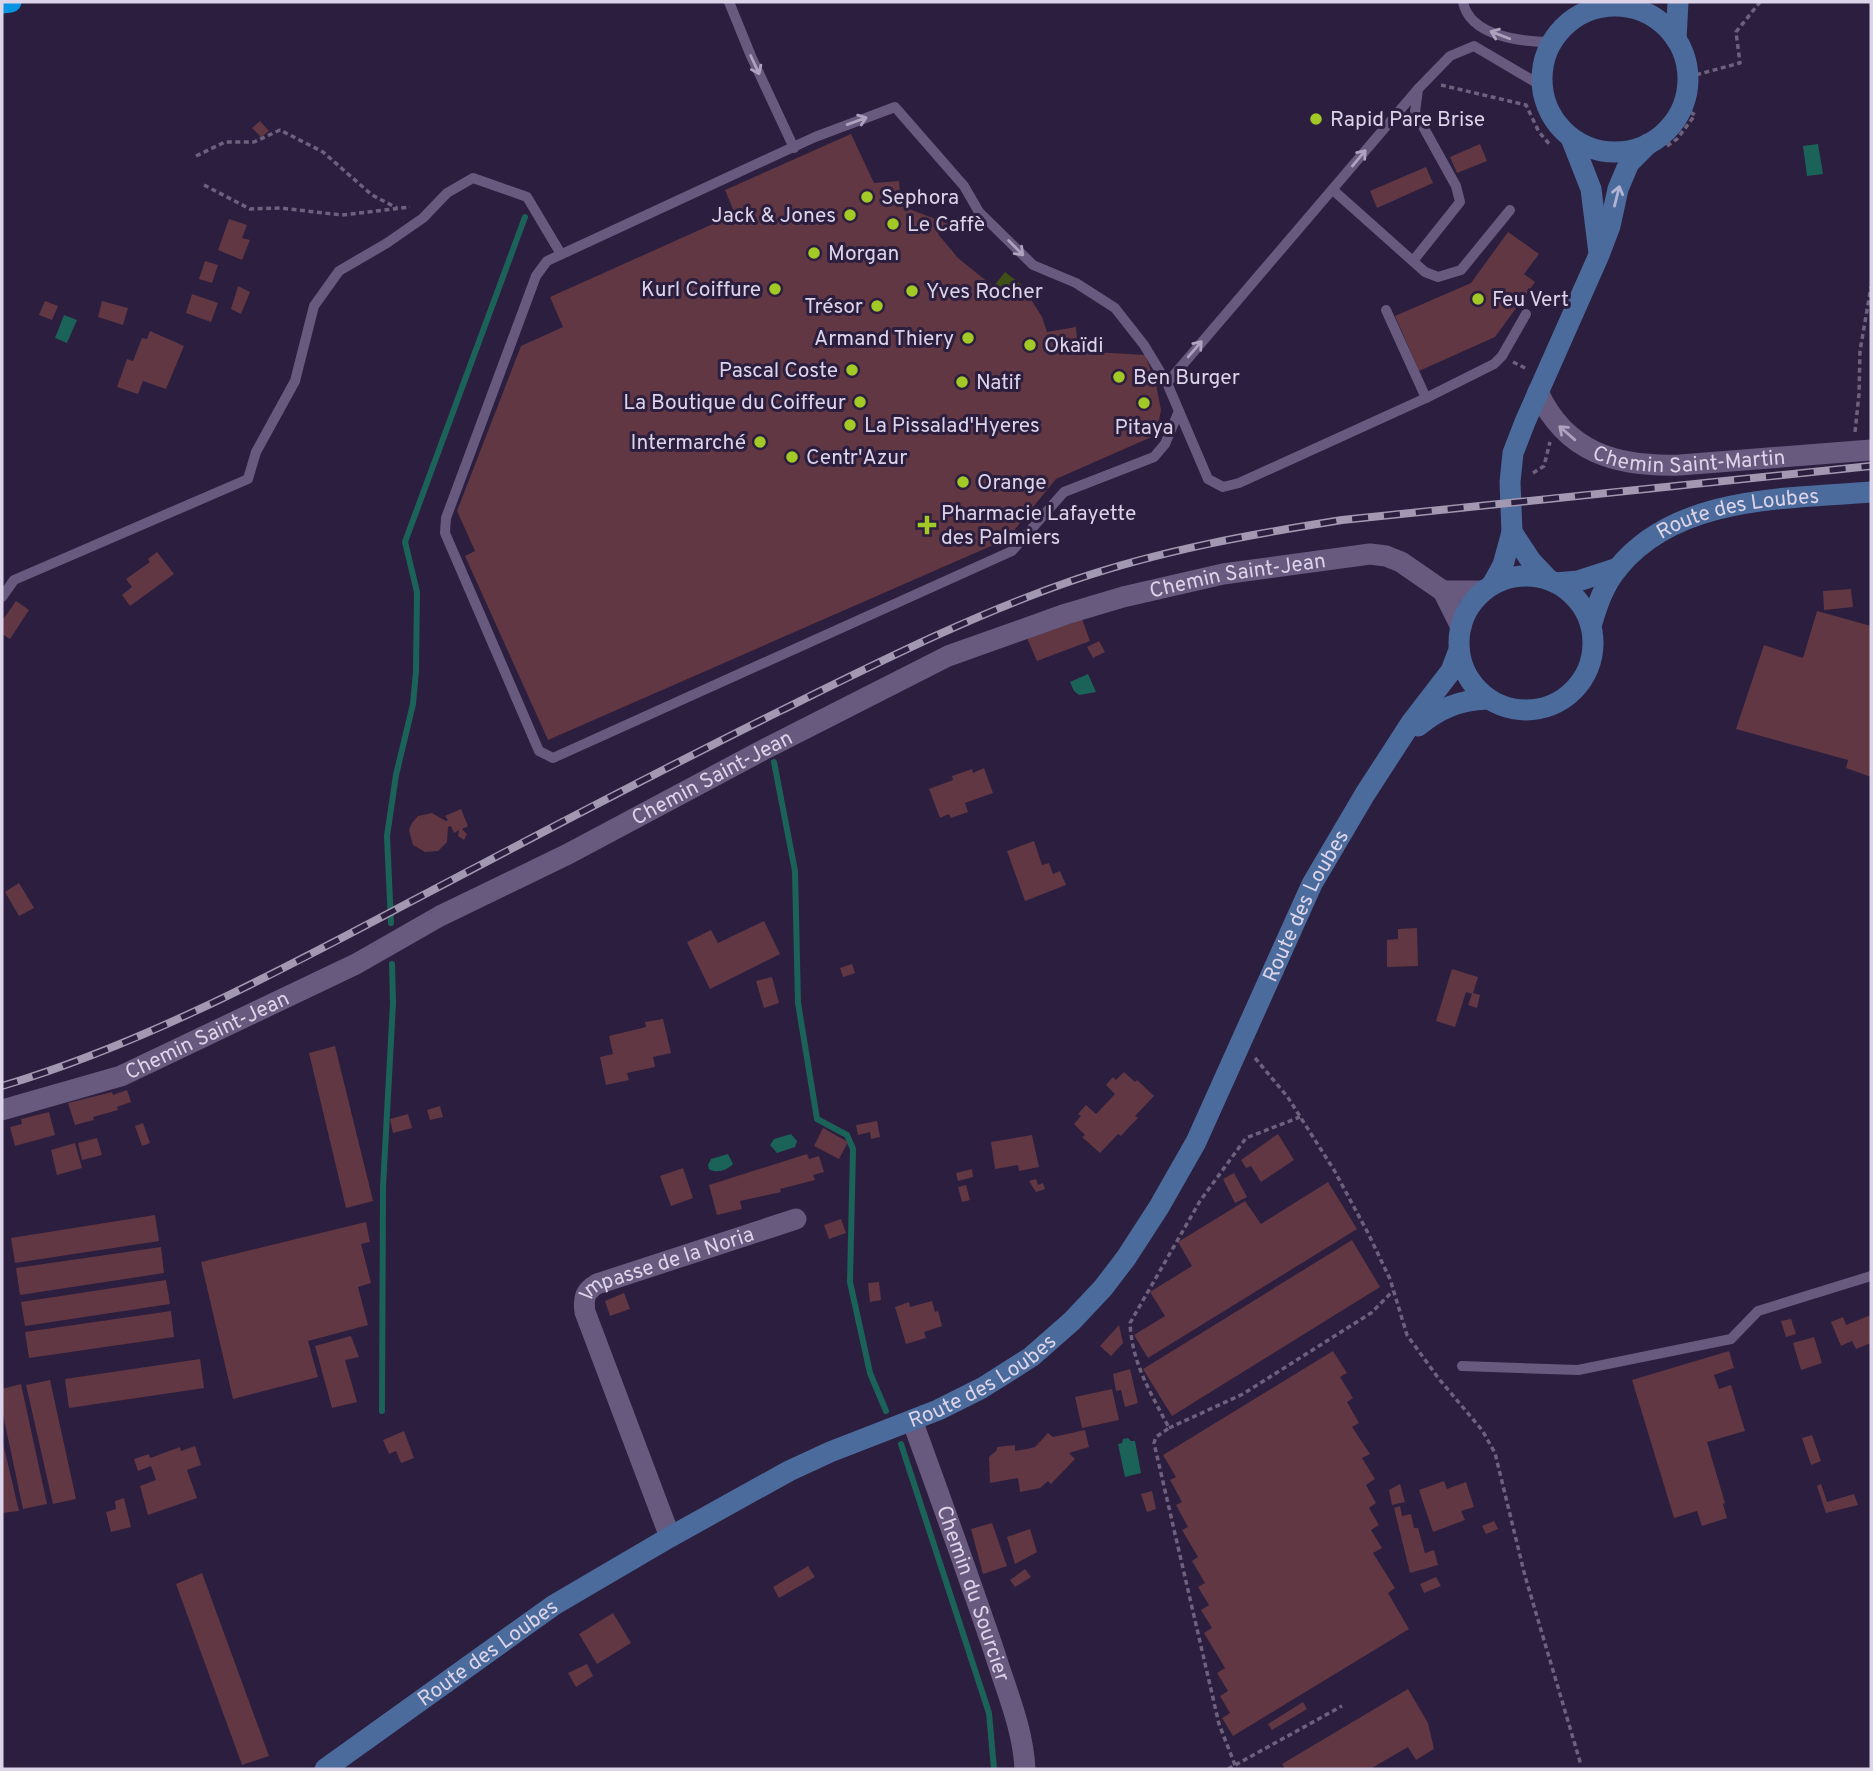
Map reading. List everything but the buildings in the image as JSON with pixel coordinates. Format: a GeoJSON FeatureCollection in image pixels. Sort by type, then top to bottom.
{"type":"FeatureCollection","features":[{"type":"Feature","properties":{"kind":"highway"},"geometry":{"type":"LineString","coordinates":[[2,3],[11,2]]}},
{"type":"Feature","properties":{"kind":"main road"},"geometry":{"type":"LineString","coordinates":[[1676,39],[1678,2]]}},
{"type":"Feature","properties":{"kind":"main road"},"geometry":{"type":"LineString","coordinates":[[1512,531],[1531,561],[1578,601],[1591,626],[1593,644],[1591,662],[1572,693],[1557,703],[1522,711],[1503,707],[1487,699],[1475,688],[1466,674],[1459,650],[1461,626],[1469,607],[1488,588],[1503,565],[1512,531],[1510,482],[1513,453],[1538,391],[1599,255],[1611,226],[1618,189],[1629,163],[1665,132],[1678,116],[1686,97],[1688,77],[1685,57],[1676,39],[1663,24],[1647,13],[1616,4],[1577,16],[1563,28],[1552,43],[1543,63],[1542,86],[1546,106],[1562,143],[1591,189],[1599,255]]}},
{"type":"Feature","properties":{"kind":"main road"},"geometry":{"type":"LineString","coordinates":[[1562,143],[1608,152],[1629,151],[1648,144]]}},
{"type":"Feature","properties":{"kind":"main road","name":"Route des Loubes"},"geometry":{"type":"LineString","coordinates":[[1591,626],[1602,596],[1618,568],[1668,527],[1715,509],[1785,499],[1871,492]]}},
{"type":"Feature","properties":{"kind":"main road","name":"Route des Loubes"},"geometry":{"type":"LineString","coordinates":[[1552,581],[1586,579],[1618,568]]}},
{"type":"Feature","properties":{"kind":"main road"},"geometry":{"type":"LineString","coordinates":[[1488,588],[1519,576],[1552,581]]}},
{"type":"Feature","properties":{"kind":"main road","name":"Route des Loubes"},"geometry":{"type":"LineString","coordinates":[[325,1769],[554,1605],[789,1471],[982,1388],[1031,1357],[1072,1321],[1103,1288],[1139,1238],[1196,1142],[1312,884],[1411,723],[1443,685],[1459,650]]}},
{"type":"Feature","properties":{"kind":"main road","name":"Route des Loubes"},"geometry":{"type":"LineString","coordinates":[[1394,750],[1436,712],[1466,700],[1487,699]]}},
{"type":"Feature","properties":{"kind":"street","name":"Chemin Saint-Martin"},"geometry":{"type":"LineString","coordinates":[[1538,391],[1555,422],[1581,444],[1606,457],[1628,464],[1680,465],[1862,451]]}},
{"type":"Feature","properties":{"kind":"street","name":"Chemin Saint-Jean"},"geometry":{"type":"LineString","coordinates":[[2,1111],[121,1076],[344,970],[440,916],[568,854],[763,750],[948,656],[1066,614],[1123,597],[1223,574],[1370,554],[1401,562],[1443,591],[1461,626]]}},
{"type":"Feature","properties":{"kind":"street"},"geometry":{"type":"LineString","coordinates":[[1443,591],[1488,588]]}},
{"type":"Feature","properties":{"kind":"street","name":"Impasse de la Noria"},"geometry":{"type":"LineString","coordinates":[[670,1537],[585,1312],[585,1296],[589,1289],[597,1284],[796,1219]]}},
{"type":"Feature","properties":{"kind":"street","name":"Chemin du Sourcier"},"geometry":{"type":"LineString","coordinates":[[912,1420],[976,1598],[1020,1732],[1025,1769]]}},
{"type":"Feature","properties":{"kind":"lane"},"geometry":{"type":"LineString","coordinates":[[729,2],[794,148]]}},
{"type":"Feature","properties":{"kind":"lane"},"geometry":{"type":"LineString","coordinates":[[1463,2],[1465,9],[1479,25],[1499,36],[1522,43],[1552,43]]}},
{"type":"Feature","properties":{"kind":"lane"},"geometry":{"type":"LineString","coordinates":[[1167,383],[1418,89],[1450,56],[1474,46],[1542,86]]}},
{"type":"Feature","properties":{"kind":"lane"},"geometry":{"type":"LineString","coordinates":[[1413,261],[1460,202],[1456,186],[1415,112],[1418,89]]}},
{"type":"Feature","properties":{"kind":"lane"},"geometry":{"type":"LineString","coordinates":[[1179,411],[1166,444],[1154,457],[1064,492],[1012,551],[553,758],[539,751],[445,533],[446,518],[536,276],[547,261],[815,136],[895,107],[964,186],[979,212],[1033,265],[1076,282],[1115,307],[1144,345],[1167,383],[1179,411],[1208,479],[1223,487],[1239,483],[1494,364],[1502,356],[1525,314]]}},
{"type":"Feature","properties":{"kind":"lane"},"geometry":{"type":"LineString","coordinates":[[2,597],[14,580],[248,479],[256,452],[295,381],[314,306],[339,271],[387,243],[422,218],[447,193],[473,178],[527,197],[561,254]]}},
{"type":"Feature","properties":{"kind":"lane"},"geometry":{"type":"LineString","coordinates":[[1333,190],[1425,271],[1438,277],[1461,270],[1510,209]]}},
{"type":"Feature","properties":{"kind":"lane"},"geometry":{"type":"LineString","coordinates":[[1386,310],[1426,398]]}},
{"type":"Feature","properties":{"kind":"lane"},"geometry":{"type":"LineString","coordinates":[[1462,1366],[1578,1370],[1731,1339],[1758,1311],[1871,1276]]}},
{"type":"Feature","properties":{"kind":"path"},"geometry":{"type":"LineString","coordinates":[[1688,77],[1740,63],[1736,32],[1760,2]]}},
{"type":"Feature","properties":{"kind":"path"},"geometry":{"type":"LineString","coordinates":[[1432,75],[1443,86],[1526,105],[1539,132],[1562,143]]}},
{"type":"Feature","properties":{"kind":"path"},"geometry":{"type":"LineString","coordinates":[[196,156],[225,142],[254,142],[280,130],[323,152],[372,195],[397,208]]}},
{"type":"Feature","properties":{"kind":"path"},"geometry":{"type":"LineString","coordinates":[[205,185],[250,209],[280,208],[342,215],[409,206],[422,218]]}},
{"type":"Feature","properties":{"kind":"path"},"geometry":{"type":"LineString","coordinates":[[1862,451],[1860,351],[1871,287]]}},
{"type":"Feature","properties":{"kind":"path"},"geometry":{"type":"LineString","coordinates":[[1527,370],[1531,361]]}},
{"type":"Feature","properties":{"kind":"path"},"geometry":{"type":"LineString","coordinates":[[1532,474],[1544,466],[1555,422]]}},
{"type":"Feature","properties":{"kind":"path"},"geometry":{"type":"LineString","coordinates":[[1240,1040],[1287,1096],[1334,1170],[1368,1233],[1393,1291],[1407,1335],[1439,1379],[1482,1430],[1494,1453],[1532,1598],[1581,1765]]}},
{"type":"Feature","properties":{"kind":"path"},"geometry":{"type":"LineString","coordinates":[[1169,1428],[1141,1374],[1131,1345],[1130,1323],[1200,1201],[1246,1138],[1300,1117]]}},
{"type":"Feature","properties":{"kind":"path"},"geometry":{"type":"LineString","coordinates":[[1235,1765],[1219,1724],[1154,1443],[1156,1437],[1169,1428],[1243,1394],[1371,1313],[1393,1291]]}},
{"type":"Feature","properties":{"kind":"path"},"geometry":{"type":"LineString","coordinates":[[1228,1769],[1342,1706]]}},
{"type":"Feature","properties":{"kind":"shaded area"},"geometry":{"type":"Polygon","coordinates":[[[1818,144],[1823,174],[1807,176],[1803,146],[1818,144]]]}},
{"type":"Feature","properties":{"kind":"shaded area"},"geometry":{"type":"Polygon","coordinates":[[[1005,272],[1022,285],[1012,295],[994,286],[1005,272]]]}},
{"type":"Feature","properties":{"kind":"shaded area"},"geometry":{"type":"Polygon","coordinates":[[[64,315],[77,320],[67,343],[55,338],[64,315]]]}},
{"type":"Feature","properties":{"kind":"shaded area"},"geometry":{"type":"Polygon","coordinates":[[[1088,674],[1096,692],[1079,695],[1070,682],[1088,674]]]}},
{"type":"Feature","properties":{"kind":"shaded area"},"geometry":{"type":"Polygon","coordinates":[[[791,1134],[797,1141],[795,1147],[777,1153],[770,1145],[774,1139],[791,1134]]]}},
{"type":"Feature","properties":{"kind":"shaded area"},"geometry":{"type":"Polygon","coordinates":[[[728,1154],[733,1164],[731,1166],[718,1171],[709,1169],[711,1159],[728,1154]]]}},
{"type":"Feature","properties":{"kind":"shaded area"},"geometry":{"type":"Polygon","coordinates":[[[1128,1438],[1135,1441],[1141,1473],[1125,1477],[1118,1444],[1128,1438]]]}},
{"type":"Feature","properties":{"kind":"waterway"},"geometry":{"type":"LineString","coordinates":[[391,923],[387,836],[396,775],[413,704],[416,671],[417,592],[405,542],[525,217]]}},
{"type":"Feature","properties":{"kind":"waterway"},"geometry":{"type":"LineString","coordinates":[[774,762],[795,871],[798,1003],[817,1119],[847,1135],[853,1149],[850,1282],[870,1373],[886,1411]]}},
{"type":"Feature","properties":{"kind":"waterway"},"geometry":{"type":"LineString","coordinates":[[382,1411],[383,1187],[393,1003],[392,964]]}},
{"type":"Feature","properties":{"kind":"waterway"},"geometry":{"type":"LineString","coordinates":[[901,1444],[989,1713],[994,1769]]}},
{"type":"Feature","properties":{"kind":"railway"},"geometry":{"type":"LineString","coordinates":[[2,1086],[108,1049],[210,1004],[735,733],[855,674],[964,623],[1077,579],[1208,544],[1342,520],[1871,466]]}},
{"type":"Feature","properties":{"kind":"place","name":"Rapid Pare Brise"},"geometry":{"type":"Point","coordinates":[1316,119]}},
{"type":"Feature","properties":{"kind":"place","name":"Sephora"},"geometry":{"type":"Point","coordinates":[867,197]}},
{"type":"Feature","properties":{"kind":"place","name":"Jack & Jones"},"geometry":{"type":"Point","coordinates":[850,215]}},
{"type":"Feature","properties":{"kind":"place","name":"Le Caffè"},"geometry":{"type":"Point","coordinates":[893,224]}},
{"type":"Feature","properties":{"kind":"place","name":"Morgan"},"geometry":{"type":"Point","coordinates":[814,253]}},
{"type":"Feature","properties":{"kind":"place","name":"Kurl Coiffure"},"geometry":{"type":"Point","coordinates":[775,289]}},
{"type":"Feature","properties":{"kind":"place","name":"Yves Rocher"},"geometry":{"type":"Point","coordinates":[912,291]}},
{"type":"Feature","properties":{"kind":"place","name":"Feu Vert"},"geometry":{"type":"Point","coordinates":[1478,299]}},
{"type":"Feature","properties":{"kind":"place","name":"Trésor"},"geometry":{"type":"Point","coordinates":[877,306]}},
{"type":"Feature","properties":{"kind":"place","name":"Armand Thiery"},"geometry":{"type":"Point","coordinates":[968,338]}},
{"type":"Feature","properties":{"kind":"place","name":"Okaïdi"},"geometry":{"type":"Point","coordinates":[1030,345]}},
{"type":"Feature","properties":{"kind":"place","name":"Pascal Coste"},"geometry":{"type":"Point","coordinates":[852,370]}},
{"type":"Feature","properties":{"kind":"place","name":"Ben Burger"},"geometry":{"type":"Point","coordinates":[1119,377]}},
{"type":"Feature","properties":{"kind":"place","name":"Natif"},"geometry":{"type":"Point","coordinates":[962,382]}},
{"type":"Feature","properties":{"kind":"place","name":"La Boutique du Coiffeur"},"geometry":{"type":"Point","coordinates":[860,402]}},
{"type":"Feature","properties":{"kind":"place","name":"Pitaya"},"geometry":{"type":"Point","coordinates":[1144,403]}},
{"type":"Feature","properties":{"kind":"place","name":"La Pissalad'Hyeres"},"geometry":{"type":"Point","coordinates":[850,425]}},
{"type":"Feature","properties":{"kind":"place","name":"Intermarché"},"geometry":{"type":"Point","coordinates":[760,442]}},
{"type":"Feature","properties":{"kind":"place","name":"Centr'Azur"},"geometry":{"type":"Point","coordinates":[792,457]}},
{"type":"Feature","properties":{"kind":"place","name":"Orange"},"geometry":{"type":"Point","coordinates":[963,482]}},
{"type":"Feature","properties":{"kind":"place","name":"Pharmacie Lafayette des Palmiers"},"geometry":{"type":"Point","coordinates":[927,525]}}]}
